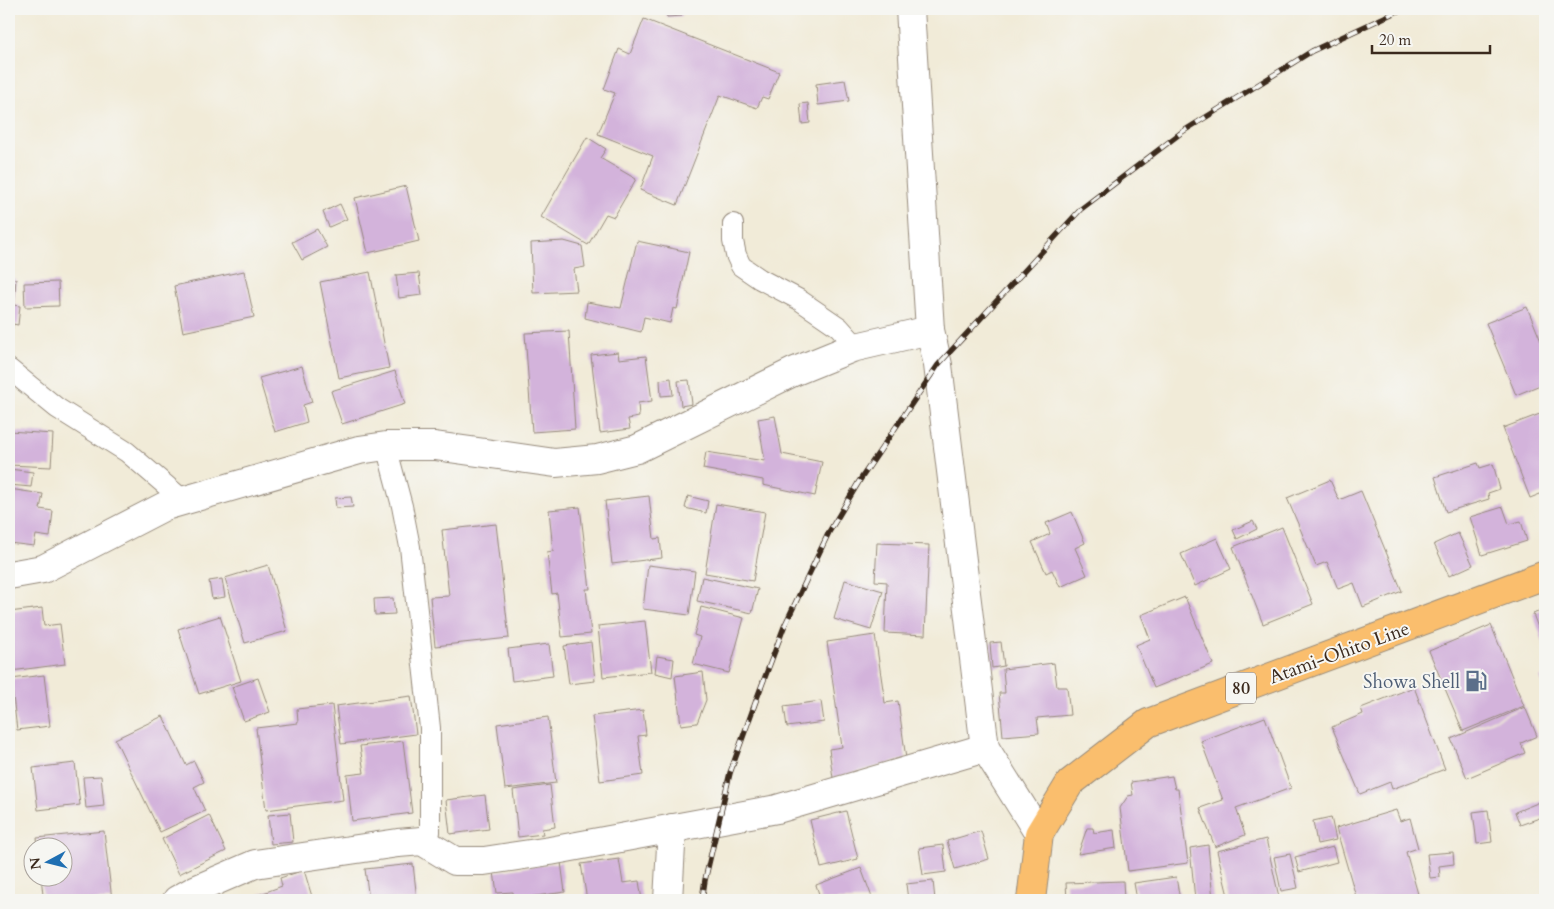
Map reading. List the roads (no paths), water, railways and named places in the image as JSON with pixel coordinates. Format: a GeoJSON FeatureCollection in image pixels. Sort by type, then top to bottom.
{"type":"FeatureCollection","features":[{"type":"Feature","properties":{"kind":"main road","name":"Atami-Ohito Line"},"geometry":{"type":"LineString","coordinates":[[1031,900],[1038,834],[1070,783],[1148,723],[1545,575]]}},
{"type":"Feature","properties":{"kind":"street"},"geometry":{"type":"LineString","coordinates":[[910,9],[930,330],[938,366],[985,748],[1038,834]]}},
{"type":"Feature","properties":{"kind":"street"},"geometry":{"type":"LineString","coordinates":[[9,575],[43,569],[165,506],[359,450],[386,446],[435,446],[555,463],[597,459],[637,449],[794,372],[857,347],[930,330]]}},
{"type":"Feature","properties":{"kind":"street"},"geometry":{"type":"LineString","coordinates":[[178,900],[197,889],[255,864],[422,841],[455,861],[484,861],[550,851],[777,808],[985,748]]}},
{"type":"Feature","properties":{"kind":"street"},"geometry":{"type":"LineString","coordinates":[[668,900],[672,828]]}},
{"type":"Feature","properties":{"kind":"lane"},"geometry":{"type":"LineString","coordinates":[[733,224],[733,241],[741,266],[839,327],[857,347]]}},
{"type":"Feature","properties":{"kind":"lane"},"geometry":{"type":"LineString","coordinates":[[9,369],[57,408],[126,452],[183,500]]}},
{"type":"Feature","properties":{"kind":"lane"},"geometry":{"type":"LineString","coordinates":[[386,446],[402,506],[410,547],[430,728],[430,832],[426,844]]}},
{"type":"Feature","properties":{"kind":"railway"},"geometry":{"type":"LineString","coordinates":[[702,900],[730,773],[784,627],[829,532],[860,480],[938,365],[1081,209],[1182,132],[1312,51],[1402,9]]}},
{"type":"Feature","properties":{"kind":"place","name":"Showa Shell"},"geometry":{"type":"Point","coordinates":[1476,681]}}]}
